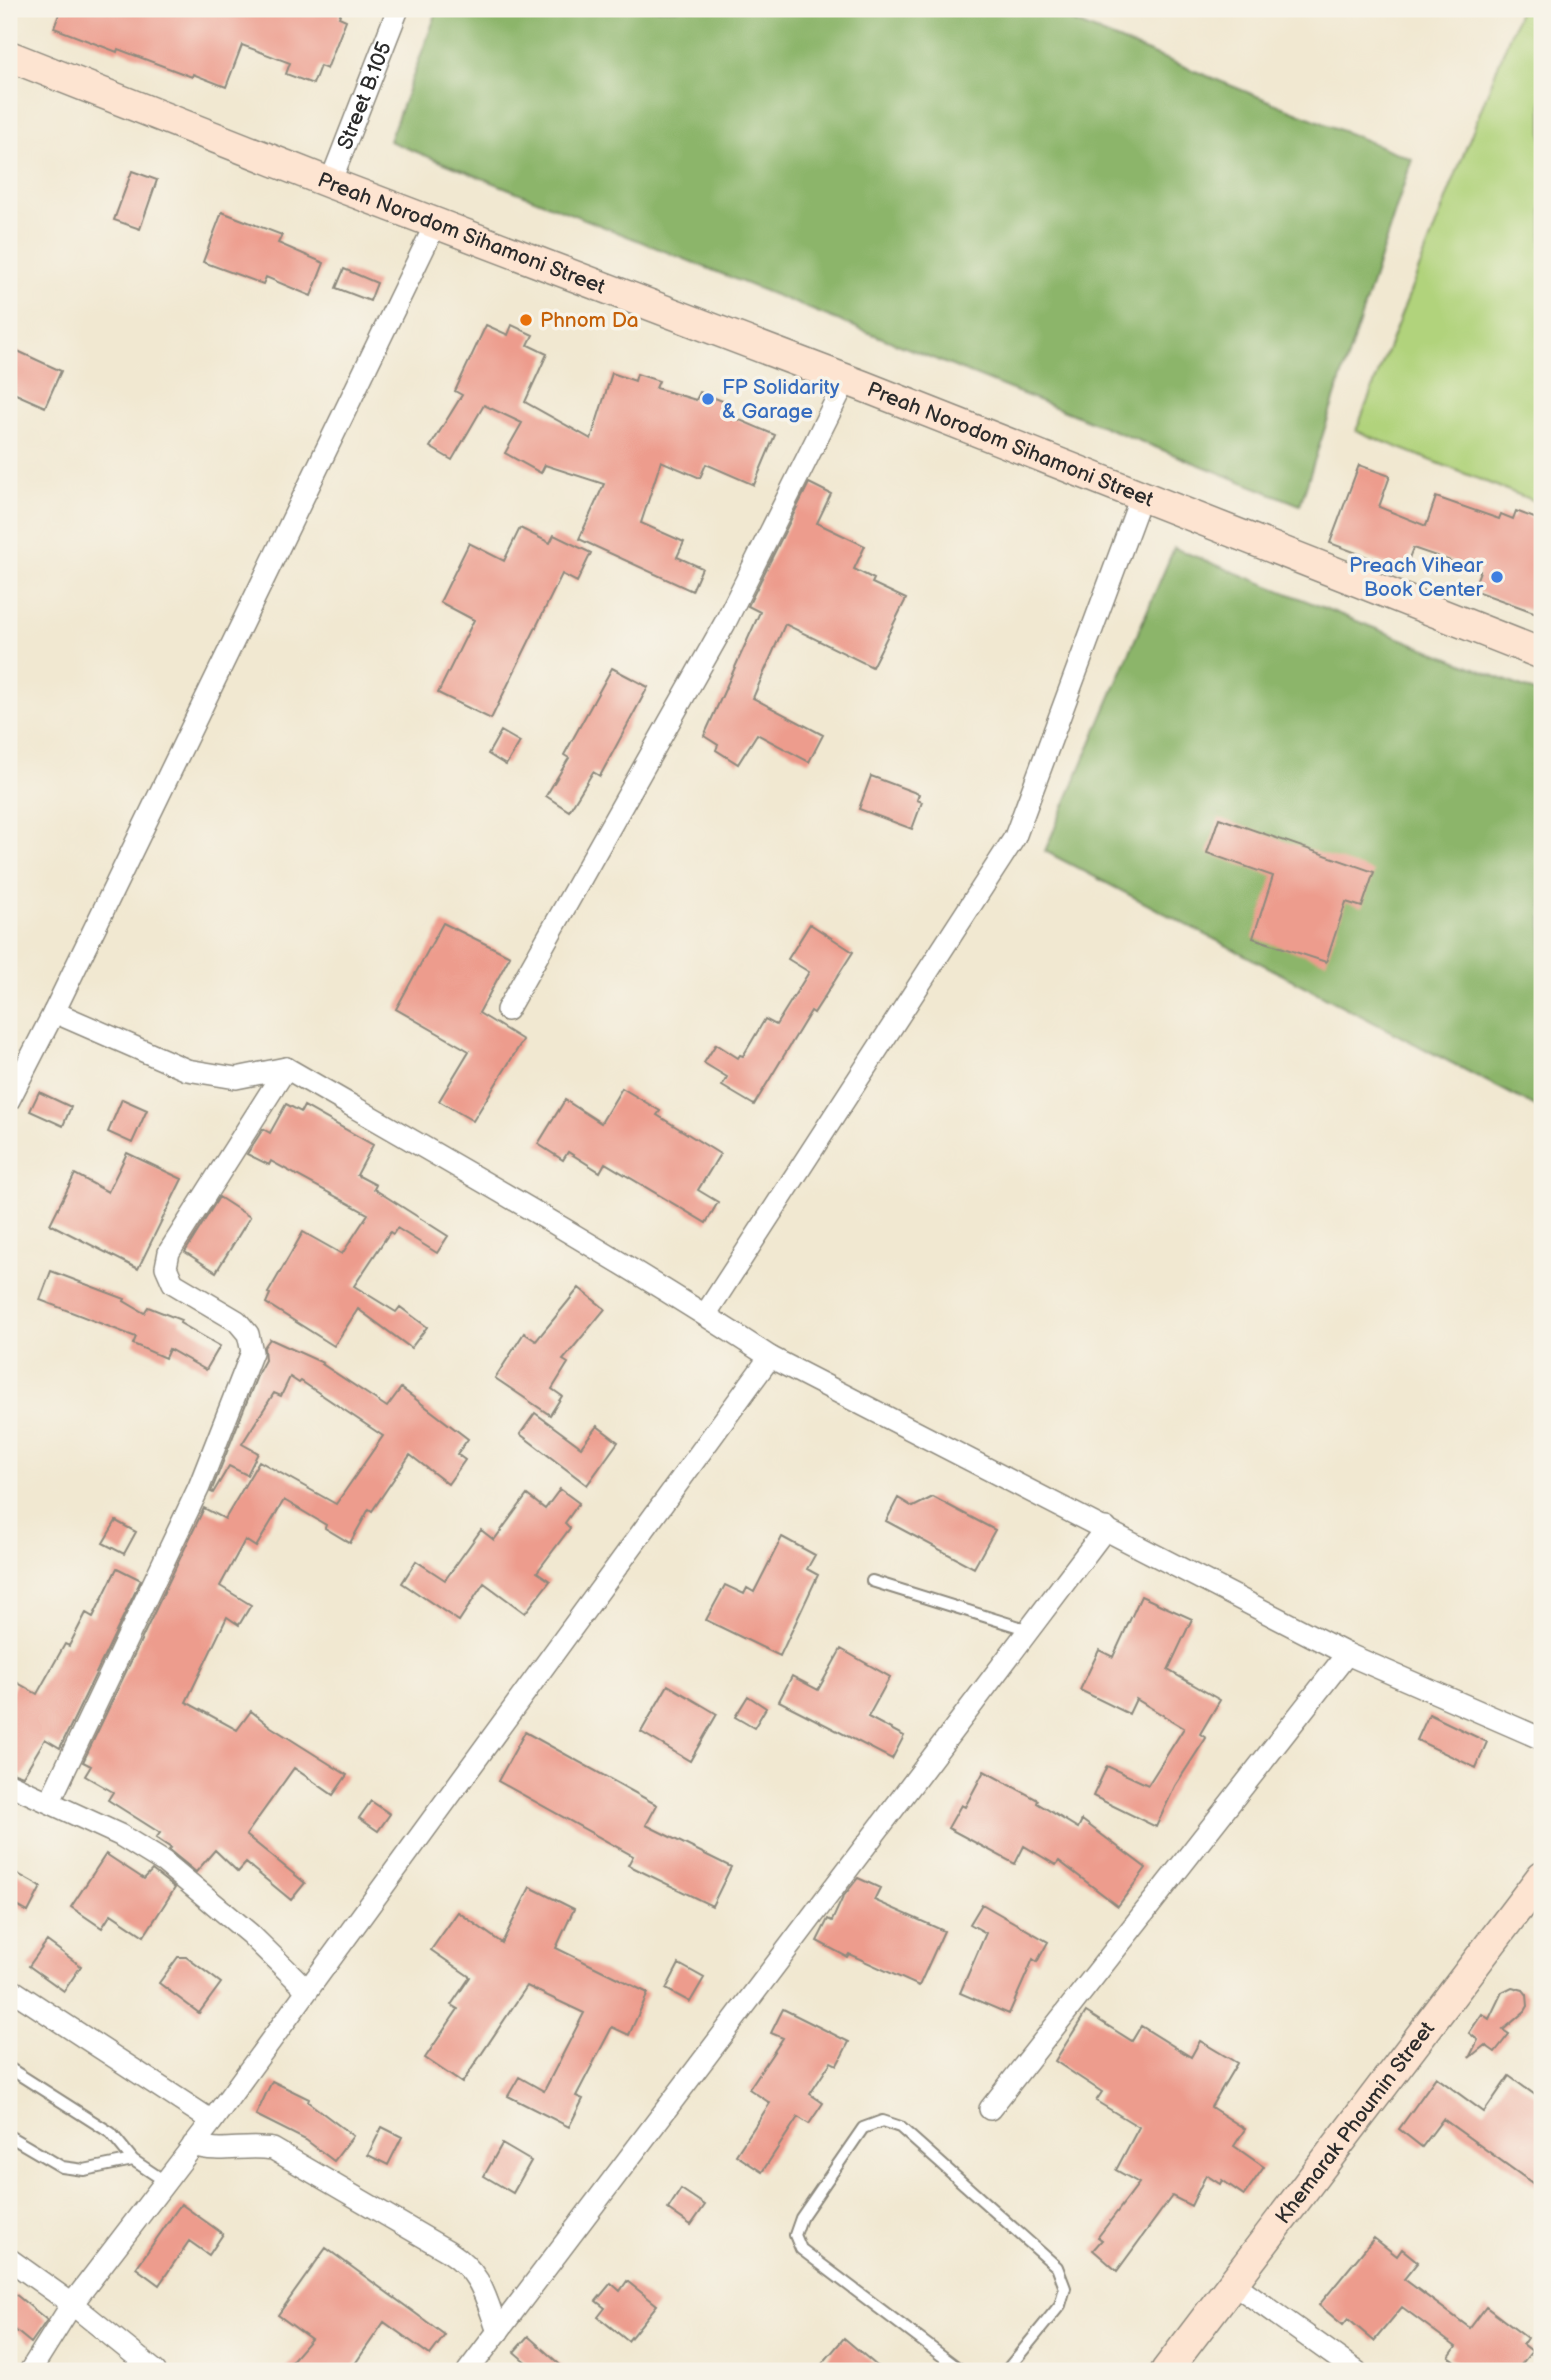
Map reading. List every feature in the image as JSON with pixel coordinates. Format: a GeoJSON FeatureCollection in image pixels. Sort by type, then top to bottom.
{"type":"FeatureCollection","features":[{"type":"Feature","properties":{"kind":"main road","name":"Preah Norodom Sihamoni Street"},"geometry":{"type":"LineString","coordinates":[[9,56],[330,183],[846,380],[1542,654]]}},
{"type":"Feature","properties":{"kind":"main road","name":"Khemarak Phoumin Street"},"geometry":{"type":"LineString","coordinates":[[1166,2371],[1542,1876]]}},
{"type":"Feature","properties":{"kind":"street","name":"Street B.105"},"geometry":{"type":"LineString","coordinates":[[330,183],[398,9]]}},
{"type":"Feature","properties":{"kind":"street"},"geometry":{"type":"LineString","coordinates":[[9,1103],[436,223]]}},
{"type":"Feature","properties":{"kind":"street"},"geometry":{"type":"LineString","coordinates":[[508,1010],[725,623],[846,380]]}},
{"type":"Feature","properties":{"kind":"street"},"geometry":{"type":"LineString","coordinates":[[705,1315],[1015,837],[1141,496]]}},
{"type":"Feature","properties":{"kind":"street"},"geometry":{"type":"LineString","coordinates":[[54,1012],[187,1070],[236,1078],[286,1068],[465,1171],[770,1357],[1347,1654],[1542,1739]]}},
{"type":"Feature","properties":{"kind":"street"},"geometry":{"type":"LineString","coordinates":[[50,1801],[199,1487],[252,1352],[248,1334],[237,1321],[173,1283],[166,1268],[169,1252],[286,1068]]}},
{"type":"Feature","properties":{"kind":"street"},"geometry":{"type":"LineString","coordinates":[[30,2371],[72,2304],[212,2121],[770,1357]]}},
{"type":"Feature","properties":{"kind":"street"},"geometry":{"type":"LineString","coordinates":[[468,2371],[1106,1528]]}},
{"type":"Feature","properties":{"kind":"street"},"geometry":{"type":"LineString","coordinates":[[990,2109],[1347,1654]]}},
{"type":"Feature","properties":{"kind":"street"},"geometry":{"type":"LineString","coordinates":[[9,1784],[120,1835],[164,1862],[250,1934],[307,1990]]}},
{"type":"Feature","properties":{"kind":"street"},"geometry":{"type":"LineString","coordinates":[[9,1989],[212,2121]]}},
{"type":"Feature","properties":{"kind":"street"},"geometry":{"type":"LineString","coordinates":[[193,2145],[212,2150],[258,2146],[273,2149],[448,2250],[463,2260],[481,2283],[498,2332]]}},
{"type":"Feature","properties":{"kind":"street"},"geometry":{"type":"LineString","coordinates":[[9,2259],[72,2304],[155,2371]]}},
{"type":"Feature","properties":{"kind":"street"},"geometry":{"type":"LineString","coordinates":[[1233,2283],[1356,2371]]}},
{"type":"Feature","properties":{"kind":"lane"},"geometry":{"type":"LineString","coordinates":[[872,1581],[1029,1630]]}},
{"type":"Feature","properties":{"kind":"lane"},"geometry":{"type":"LineString","coordinates":[[9,2068],[111,2133],[133,2160],[166,2182]]}},
{"type":"Feature","properties":{"kind":"lane"},"geometry":{"type":"LineString","coordinates":[[962,2371],[801,2249],[795,2235],[801,2218],[863,2128],[882,2122],[900,2127],[1057,2267],[1065,2287],[1060,2305],[1006,2371]]}},
{"type":"Feature","properties":{"kind":"lane"},"geometry":{"type":"LineString","coordinates":[[9,2136],[62,2167],[84,2170],[133,2160]]}},
{"type":"Feature","properties":{"kind":"green space"},"geometry":{"type":"Polygon","coordinates":[[[438,9],[1042,9],[1412,159],[1300,505],[389,141],[438,9]]]}},
{"type":"Feature","properties":{"kind":"green space"},"geometry":{"type":"Polygon","coordinates":[[[1520,9],[1542,9],[1542,504],[1356,431],[1520,9]]]}},
{"type":"Feature","properties":{"kind":"green space"},"geometry":{"type":"Polygon","coordinates":[[[1174,548],[1542,695],[1542,1110],[1045,851],[1174,548]]]}},
{"type":"Feature","properties":{"kind":"building"},"geometry":{"type":"Polygon","coordinates":[[[61,9],[342,9],[339,17],[346,20],[327,69],[320,66],[313,84],[286,74],[290,63],[242,45],[226,87],[118,49],[117,52],[54,28],[61,9]]]}},
{"type":"Feature","properties":{"kind":"building"},"geometry":{"type":"Polygon","coordinates":[[[132,171],[157,180],[140,229],[114,220],[132,171]]]}},
{"type":"Feature","properties":{"kind":"building"},"geometry":{"type":"Polygon","coordinates":[[[222,212],[282,235],[278,243],[324,263],[311,296],[266,277],[263,284],[203,262],[222,212]]]}},
{"type":"Feature","properties":{"kind":"building"},"geometry":{"type":"Polygon","coordinates":[[[344,269],[377,283],[370,301],[336,288],[344,269]]]}},
{"type":"Feature","properties":{"kind":"building"},"geometry":{"type":"Polygon","coordinates":[[[486,325],[508,335],[512,325],[533,335],[528,345],[547,354],[525,402],[591,439],[612,373],[635,381],[637,374],[659,381],[656,388],[696,400],[700,392],[725,402],[721,412],[775,435],[754,485],[706,464],[700,478],[661,461],[641,523],[684,542],[677,557],[702,568],[692,591],[579,539],[604,484],[545,465],[541,473],[505,453],[522,423],[484,405],[452,460],[430,447],[462,395],[455,391],[486,325]]]}},
{"type":"Feature","properties":{"kind":"building"},"geometry":{"type":"Polygon","coordinates":[[[9,347],[61,371],[45,407],[9,391],[9,347]]]}},
{"type":"Feature","properties":{"kind":"building"},"geometry":{"type":"Polygon","coordinates":[[[1359,465],[1390,476],[1379,507],[1426,526],[1436,497],[1499,519],[1501,514],[1513,519],[1516,511],[1542,521],[1542,615],[1473,590],[1480,571],[1413,548],[1404,571],[1330,543],[1359,465]]]}},
{"type":"Feature","properties":{"kind":"building"},"geometry":{"type":"Polygon","coordinates":[[[809,483],[831,494],[817,523],[865,546],[854,569],[874,579],[872,583],[906,599],[872,667],[785,624],[753,698],[823,735],[809,762],[757,734],[738,764],[716,750],[718,745],[704,736],[760,612],[748,606],[809,483]]]}},
{"type":"Feature","properties":{"kind":"building"},"geometry":{"type":"Polygon","coordinates":[[[520,528],[550,543],[554,535],[591,553],[577,582],[562,574],[491,719],[438,693],[474,620],[440,602],[469,543],[504,561],[520,528]]]}},
{"type":"Feature","properties":{"kind":"building"},"geometry":{"type":"Polygon","coordinates":[[[612,668],[648,687],[600,776],[593,772],[569,811],[546,796],[569,758],[564,755],[612,668]]]}},
{"type":"Feature","properties":{"kind":"building"},"geometry":{"type":"Polygon","coordinates":[[[501,731],[520,742],[506,765],[488,754],[501,731]]]}},
{"type":"Feature","properties":{"kind":"building"},"geometry":{"type":"Polygon","coordinates":[[[871,776],[919,794],[917,800],[922,802],[912,829],[859,809],[871,776]]]}},
{"type":"Feature","properties":{"kind":"building"},"geometry":{"type":"Polygon","coordinates":[[[1219,818],[1374,872],[1362,907],[1346,902],[1326,962],[1253,938],[1273,876],[1207,853],[1219,818]]]}},
{"type":"Feature","properties":{"kind":"building"},"geometry":{"type":"Polygon","coordinates":[[[443,923],[510,956],[479,1013],[523,1040],[473,1121],[439,1101],[469,1051],[396,1009],[443,923]]]}},
{"type":"Feature","properties":{"kind":"building"},"geometry":{"type":"Polygon","coordinates":[[[810,924],[853,952],[814,1013],[811,1011],[754,1105],[722,1086],[727,1077],[704,1063],[716,1044],[738,1058],[743,1056],[765,1019],[776,1025],[809,972],[788,959],[810,924]]]}},
{"type":"Feature","properties":{"kind":"building"},"geometry":{"type":"Polygon","coordinates":[[[622,1088],[660,1111],[657,1115],[720,1154],[698,1190],[718,1202],[706,1223],[605,1163],[600,1172],[568,1152],[563,1160],[538,1144],[565,1100],[601,1123],[622,1088]]]}},
{"type":"Feature","properties":{"kind":"building"},"geometry":{"type":"Polygon","coordinates":[[[39,1092],[71,1107],[63,1126],[30,1111],[39,1092]]]}},
{"type":"Feature","properties":{"kind":"building"},"geometry":{"type":"Polygon","coordinates":[[[122,1099],[147,1110],[132,1143],[108,1132],[122,1099]]]}},
{"type":"Feature","properties":{"kind":"building"},"geometry":{"type":"Polygon","coordinates":[[[286,1104],[301,1112],[304,1106],[373,1145],[357,1175],[376,1185],[374,1189],[448,1236],[437,1253],[397,1228],[393,1234],[390,1232],[354,1286],[396,1312],[400,1307],[427,1327],[411,1348],[358,1309],[334,1346],[266,1303],[270,1294],[268,1293],[303,1232],[342,1254],[368,1214],[271,1161],[269,1165],[247,1154],[263,1129],[270,1133],[286,1104]]]}},
{"type":"Feature","properties":{"kind":"building"},"geometry":{"type":"Polygon","coordinates":[[[127,1153],[182,1179],[138,1269],[50,1224],[75,1174],[108,1192],[127,1153]]]}},
{"type":"Feature","properties":{"kind":"building"},"geometry":{"type":"Polygon","coordinates":[[[219,1197],[250,1217],[216,1272],[185,1252],[219,1197]]]}},
{"type":"Feature","properties":{"kind":"building"},"geometry":{"type":"Polygon","coordinates":[[[51,1271],[125,1299],[124,1301],[144,1313],[148,1307],[181,1320],[180,1323],[220,1346],[206,1370],[169,1349],[165,1358],[133,1344],[136,1337],[40,1300],[51,1271]]]}},
{"type":"Feature","properties":{"kind":"building"},"geometry":{"type":"Polygon","coordinates":[[[579,1288],[605,1309],[563,1360],[568,1363],[552,1389],[562,1396],[550,1415],[495,1378],[524,1333],[536,1341],[579,1288]]]}},
{"type":"Feature","properties":{"kind":"building"},"geometry":{"type":"Polygon","coordinates":[[[270,1339],[323,1363],[387,1407],[401,1388],[468,1439],[457,1454],[465,1460],[448,1484],[410,1455],[372,1511],[369,1509],[350,1543],[284,1500],[256,1547],[245,1540],[220,1586],[251,1605],[239,1625],[227,1617],[186,1702],[237,1730],[251,1711],[271,1727],[347,1775],[333,1795],[294,1768],[246,1835],[305,1883],[291,1900],[246,1863],[238,1872],[215,1850],[196,1872],[156,1838],[160,1833],[108,1800],[113,1792],[85,1776],[91,1766],[83,1762],[204,1508],[225,1519],[259,1461],[336,1504],[383,1436],[301,1381],[299,1383],[290,1377],[281,1396],[274,1393],[242,1444],[258,1453],[247,1475],[229,1466],[213,1493],[211,1492],[265,1360],[264,1347],[270,1339]]]}},
{"type":"Feature","properties":{"kind":"building"},"geometry":{"type":"Polygon","coordinates":[[[535,1413],[581,1447],[597,1426],[618,1442],[587,1485],[520,1434],[535,1413]]]}},
{"type":"Feature","properties":{"kind":"building"},"geometry":{"type":"Polygon","coordinates":[[[560,1489],[579,1503],[565,1523],[570,1528],[537,1572],[550,1581],[525,1613],[484,1583],[459,1621],[402,1583],[416,1561],[445,1580],[481,1530],[494,1540],[527,1495],[545,1509],[560,1489]]]}},
{"type":"Feature","properties":{"kind":"building"},"geometry":{"type":"Polygon","coordinates":[[[933,1497],[995,1530],[974,1568],[886,1521],[898,1498],[913,1507],[933,1497]]]}},
{"type":"Feature","properties":{"kind":"building"},"geometry":{"type":"Polygon","coordinates":[[[116,1521],[136,1532],[124,1554],[103,1543],[116,1521]]]}},
{"type":"Feature","properties":{"kind":"building"},"geometry":{"type":"Polygon","coordinates":[[[782,1537],[815,1555],[807,1569],[818,1575],[780,1656],[706,1620],[725,1585],[744,1594],[747,1588],[754,1592],[782,1537]]]}},
{"type":"Feature","properties":{"kind":"building"},"geometry":{"type":"Polygon","coordinates":[[[117,1568],[141,1580],[60,1748],[45,1739],[23,1776],[9,1771],[9,1697],[16,1682],[37,1694],[65,1644],[69,1646],[86,1613],[93,1617],[117,1568]]]}},
{"type":"Feature","properties":{"kind":"building"},"geometry":{"type":"Polygon","coordinates":[[[1141,1596],[1192,1619],[1168,1670],[1220,1700],[1200,1734],[1206,1738],[1175,1786],[1156,1827],[1093,1796],[1107,1766],[1148,1785],[1184,1728],[1136,1699],[1129,1714],[1080,1690],[1099,1650],[1113,1657],[1141,1596]]]}},
{"type":"Feature","properties":{"kind":"building"},"geometry":{"type":"Polygon","coordinates":[[[841,1649],[890,1677],[868,1717],[904,1736],[892,1759],[779,1701],[792,1676],[818,1690],[841,1649]]]}},
{"type":"Feature","properties":{"kind":"building"},"geometry":{"type":"Polygon","coordinates":[[[668,1685],[717,1714],[690,1761],[641,1732],[668,1685]]]}},
{"type":"Feature","properties":{"kind":"building"},"geometry":{"type":"Polygon","coordinates":[[[748,1696],[766,1708],[754,1728],[735,1717],[748,1696]]]}},
{"type":"Feature","properties":{"kind":"building"},"geometry":{"type":"Polygon","coordinates":[[[1429,1714],[1487,1742],[1476,1768],[1417,1740],[1429,1714]]]}},
{"type":"Feature","properties":{"kind":"building"},"geometry":{"type":"Polygon","coordinates":[[[525,1732],[657,1805],[646,1825],[731,1867],[712,1906],[628,1865],[633,1856],[498,1781],[525,1732]]]}},
{"type":"Feature","properties":{"kind":"building"},"geometry":{"type":"Polygon","coordinates":[[[984,1771],[1038,1800],[1037,1803],[1078,1828],[1082,1820],[1146,1868],[1118,1906],[1059,1861],[1056,1865],[1024,1846],[1015,1864],[948,1828],[961,1805],[965,1807],[984,1771]]]}},
{"type":"Feature","properties":{"kind":"building"},"geometry":{"type":"Polygon","coordinates":[[[371,1801],[390,1814],[378,1831],[359,1818],[371,1801]]]}},
{"type":"Feature","properties":{"kind":"building"},"geometry":{"type":"Polygon","coordinates":[[[106,1854],[144,1879],[152,1870],[175,1888],[144,1936],[111,1914],[102,1928],[71,1907],[106,1854]]]}},
{"type":"Feature","properties":{"kind":"building"},"geometry":{"type":"Polygon","coordinates":[[[9,1869],[41,1887],[28,1912],[9,1901],[9,1869]]]}},
{"type":"Feature","properties":{"kind":"building"},"geometry":{"type":"Polygon","coordinates":[[[858,1878],[880,1888],[874,1900],[944,1931],[919,1986],[849,1954],[847,1957],[817,1941],[828,1919],[832,1921],[843,1897],[858,1878]]]}},
{"type":"Feature","properties":{"kind":"building"},"geometry":{"type":"Polygon","coordinates":[[[530,1887],[574,1909],[556,1948],[648,1993],[629,2035],[612,2027],[576,2096],[583,2099],[569,2127],[508,2096],[519,2077],[544,2091],[584,2013],[527,1986],[462,2083],[425,2058],[458,2009],[451,2005],[470,1977],[431,1950],[458,1912],[502,1943],[530,1887]]]}},
{"type":"Feature","properties":{"kind":"building"},"geometry":{"type":"Polygon","coordinates":[[[982,1904],[1048,1942],[1037,1962],[1033,1959],[1009,2014],[960,1993],[986,1933],[970,1924],[982,1904]]]}},
{"type":"Feature","properties":{"kind":"building"},"geometry":{"type":"Polygon","coordinates":[[[47,1941],[81,1966],[64,1991],[29,1966],[47,1941]]]}},
{"type":"Feature","properties":{"kind":"building"},"geometry":{"type":"Polygon","coordinates":[[[178,1957],[186,1957],[221,1983],[199,2013],[159,1983],[178,1957]]]}},
{"type":"Feature","properties":{"kind":"building"},"geometry":{"type":"Polygon","coordinates":[[[679,1964],[704,1978],[690,2002],[666,1989],[679,1964]]]}},
{"type":"Feature","properties":{"kind":"building"},"geometry":{"type":"Polygon","coordinates":[[[1512,1987],[1523,1990],[1527,1995],[1528,2006],[1525,2011],[1503,2030],[1509,2034],[1495,2052],[1485,2045],[1469,2058],[1478,2040],[1469,2033],[1482,2014],[1489,2019],[1502,1992],[1512,1987]]]}},
{"type":"Feature","properties":{"kind":"building"},"geometry":{"type":"Polygon","coordinates":[[[783,2009],[849,2042],[837,2065],[831,2062],[810,2094],[823,2103],[809,2124],[798,2117],[762,2172],[736,2155],[770,2103],[749,2089],[783,2038],[771,2033],[783,2009]]]}},
{"type":"Feature","properties":{"kind":"building"},"geometry":{"type":"Polygon","coordinates":[[[1086,2012],[1132,2041],[1141,2026],[1191,2057],[1200,2041],[1237,2063],[1211,2107],[1245,2129],[1234,2146],[1264,2167],[1244,2195],[1222,2180],[1220,2184],[1206,2175],[1191,2206],[1172,2196],[1117,2271],[1093,2250],[1102,2240],[1098,2237],[1139,2183],[1116,2170],[1139,2127],[1096,2101],[1102,2092],[1055,2061],[1086,2012]]]}},
{"type":"Feature","properties":{"kind":"building"},"geometry":{"type":"Polygon","coordinates":[[[1509,2076],[1542,2100],[1542,2190],[1443,2119],[1422,2147],[1399,2129],[1436,2077],[1484,2112],[1509,2076]]]}},
{"type":"Feature","properties":{"kind":"building"},"geometry":{"type":"Polygon","coordinates":[[[272,2081],[309,2099],[308,2102],[353,2136],[334,2161],[306,2140],[256,2115],[272,2081]]]}},
{"type":"Feature","properties":{"kind":"building"},"geometry":{"type":"Polygon","coordinates":[[[382,2127],[402,2137],[388,2165],[368,2155],[382,2127]]]}},
{"type":"Feature","properties":{"kind":"building"},"geometry":{"type":"Polygon","coordinates":[[[502,2144],[531,2161],[513,2193],[484,2176],[502,2144]]]}},
{"type":"Feature","properties":{"kind":"building"},"geometry":{"type":"Polygon","coordinates":[[[681,2189],[705,2205],[691,2225],[668,2209],[681,2189]]]}},
{"type":"Feature","properties":{"kind":"building"},"geometry":{"type":"Polygon","coordinates":[[[181,2204],[223,2234],[209,2255],[189,2241],[159,2285],[136,2268],[181,2204]]]}},
{"type":"Feature","properties":{"kind":"building"},"geometry":{"type":"Polygon","coordinates":[[[1374,2238],[1397,2256],[1402,2249],[1418,2262],[1404,2279],[1470,2328],[1486,2307],[1527,2338],[1523,2344],[1532,2351],[1516,2371],[1468,2371],[1449,2357],[1456,2347],[1402,2307],[1374,2341],[1348,2319],[1343,2325],[1319,2305],[1374,2238]]]}},
{"type":"Feature","properties":{"kind":"building"},"geometry":{"type":"Polygon","coordinates":[[[326,2248],[445,2335],[430,2355],[384,2322],[350,2371],[283,2371],[311,2339],[278,2315],[326,2248]]]}},
{"type":"Feature","properties":{"kind":"building"},"geometry":{"type":"Polygon","coordinates":[[[627,2281],[657,2305],[628,2341],[598,2317],[605,2308],[596,2301],[611,2283],[620,2291],[627,2281]]]}},
{"type":"Feature","properties":{"kind":"building"},"geometry":{"type":"Polygon","coordinates":[[[9,2289],[47,2320],[31,2343],[9,2325],[9,2289]]]}},
{"type":"Feature","properties":{"kind":"building"},"geometry":{"type":"Polygon","coordinates":[[[528,2336],[567,2371],[536,2371],[514,2352],[528,2336]]]}},
{"type":"Feature","properties":{"kind":"building"},"geometry":{"type":"Polygon","coordinates":[[[844,2338],[883,2371],[816,2371],[844,2338]]]}},
{"type":"Feature","properties":{"kind":"place","name":"Phnom Da"},"geometry":{"type":"Point","coordinates":[526,320]}},
{"type":"Feature","properties":{"kind":"place","name":"FP Solidarity & Garage"},"geometry":{"type":"Point","coordinates":[708,399]}},
{"type":"Feature","properties":{"kind":"place","name":"Preach Vihear Book Center"},"geometry":{"type":"Point","coordinates":[1497,577]}}]}
